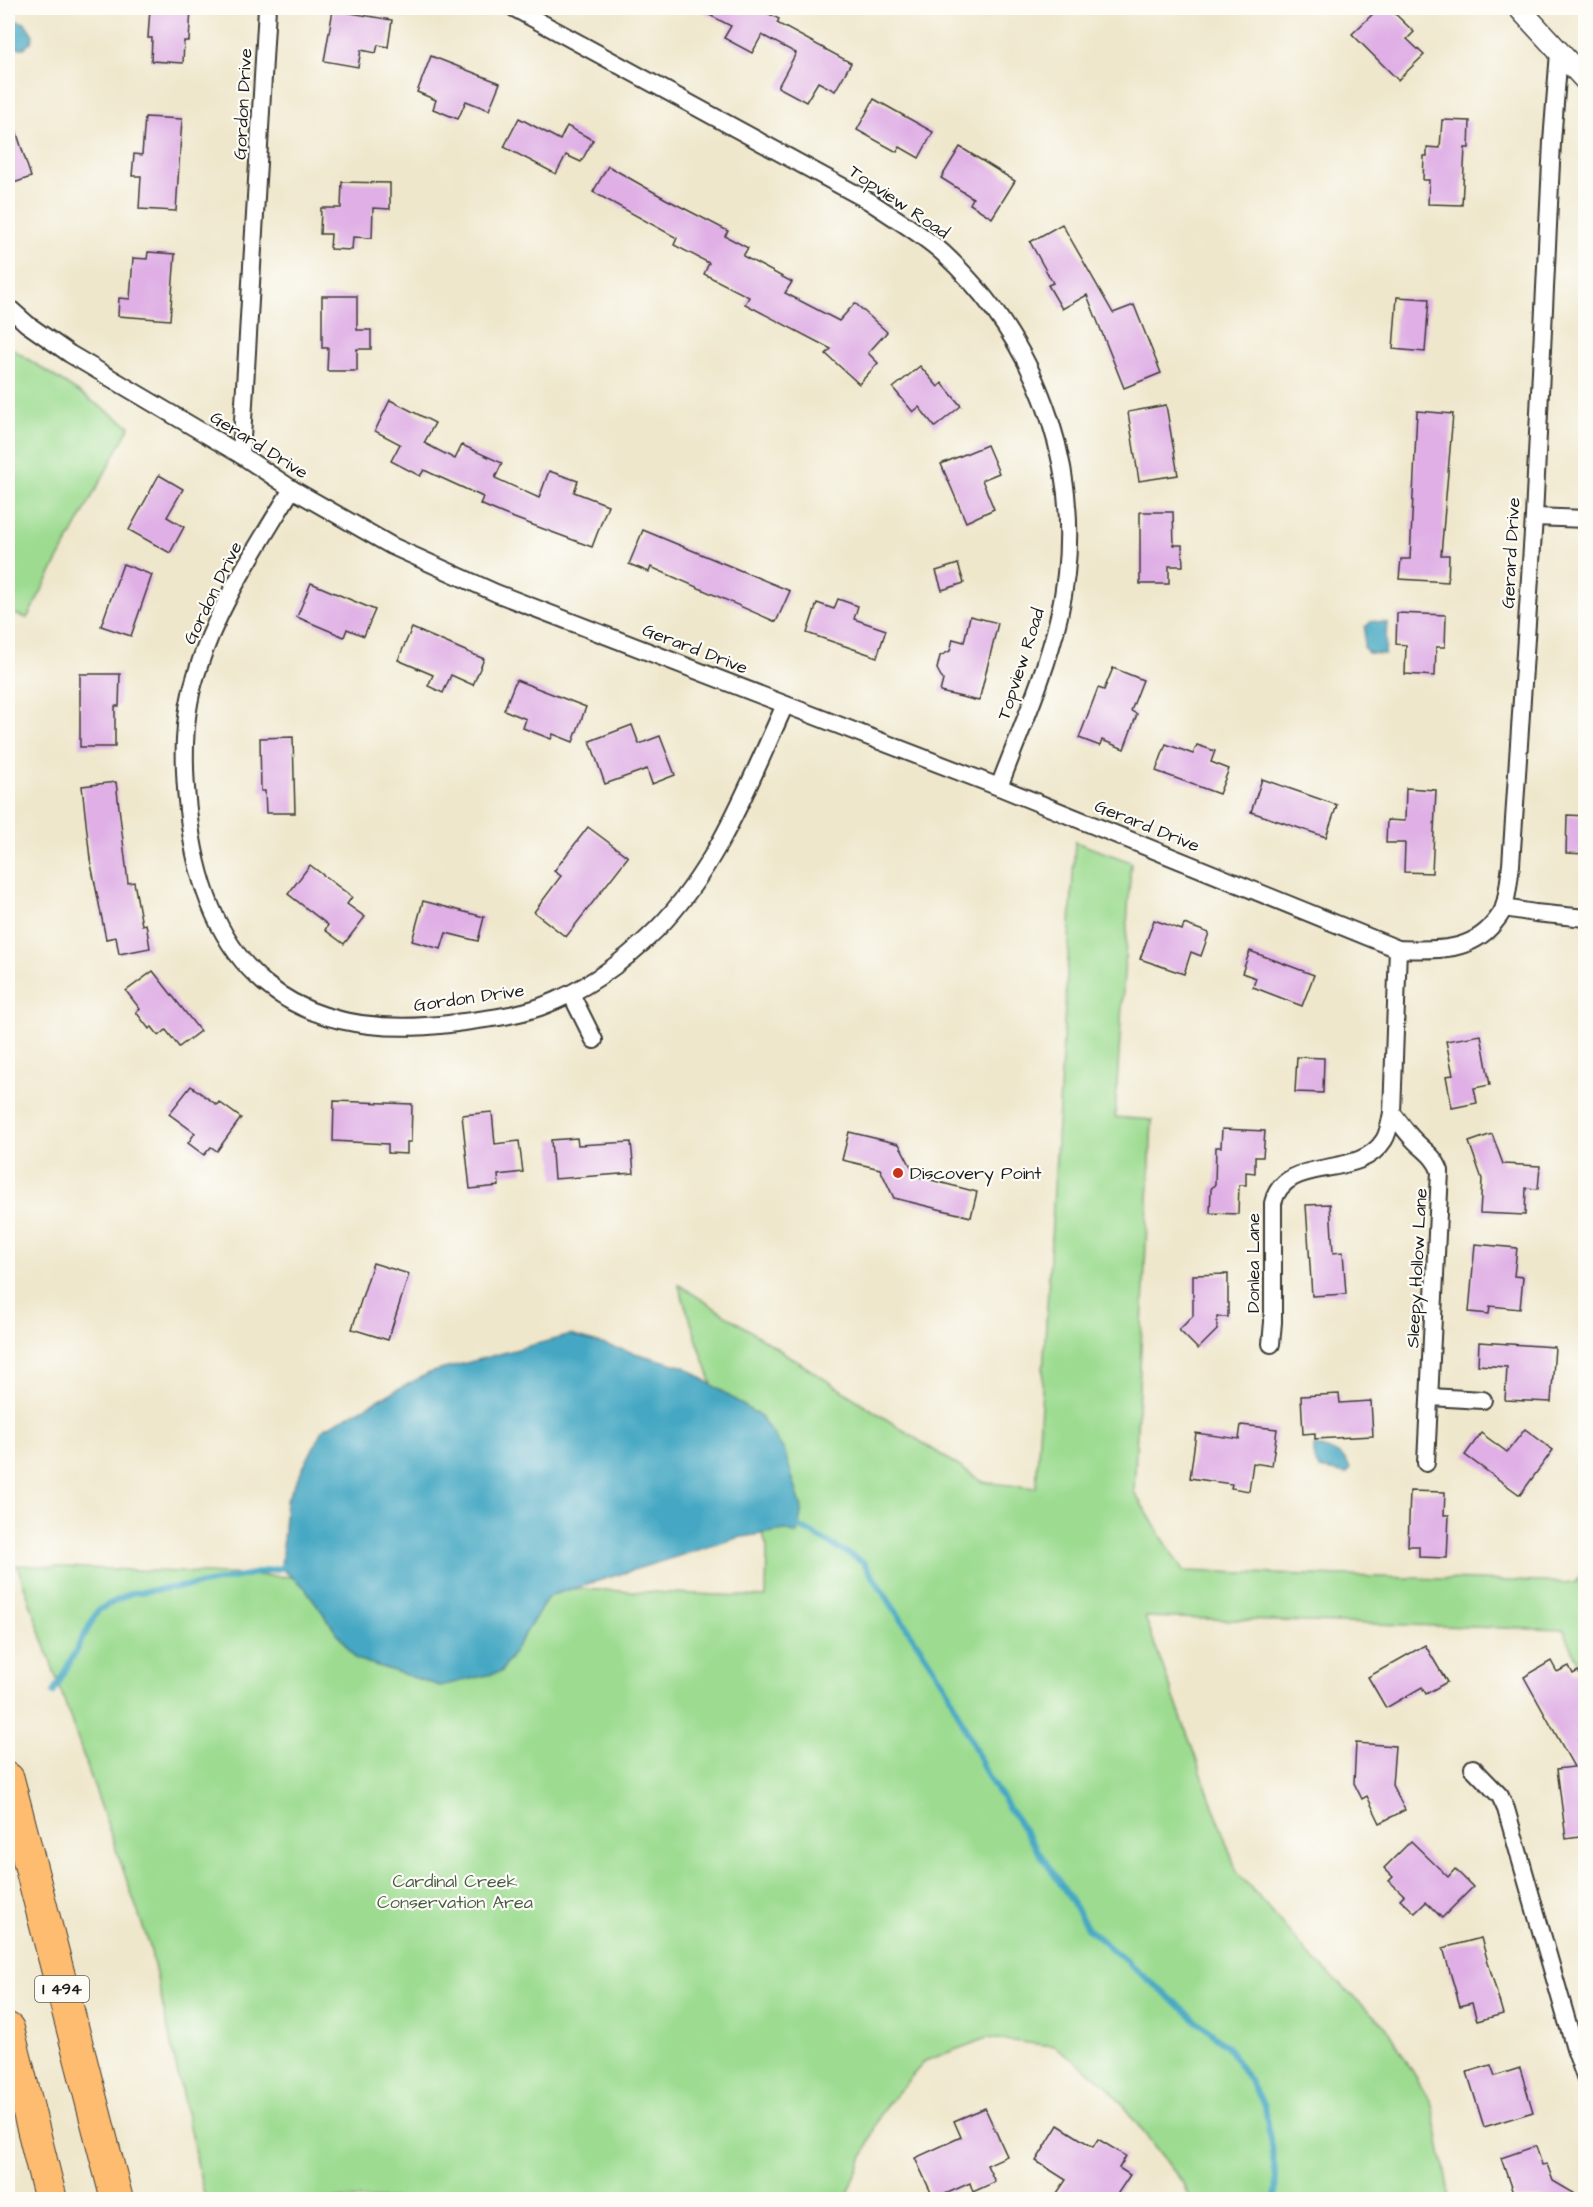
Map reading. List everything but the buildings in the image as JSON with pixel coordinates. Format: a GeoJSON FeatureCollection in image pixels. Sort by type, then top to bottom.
{"type":"FeatureCollection","features":[{"type":"Feature","properties":{"kind":"highway","name":"I 494"},"geometry":{"type":"LineString","coordinates":[[8,1779],[117,2199]]}},
{"type":"Feature","properties":{"kind":"highway"},"geometry":{"type":"LineString","coordinates":[[8,2029],[51,2199]]}},
{"type":"Feature","properties":{"kind":"street","name":"Gordon Drive"},"geometry":{"type":"LineString","coordinates":[[241,455],[267,8]]}},
{"type":"Feature","properties":{"kind":"street","name":"Topview Road"},"geometry":{"type":"LineString","coordinates":[[514,8],[869,201],[897,219],[942,253],[982,293],[1015,340],[1040,392],[1059,447],[1067,503],[1069,561],[1059,617],[1049,651],[999,787]]}},
{"type":"Feature","properties":{"kind":"street"},"geometry":{"type":"LineString","coordinates":[[1519,8],[1586,81]]}},
{"type":"Feature","properties":{"kind":"street","name":"Gerard Drive"},"geometry":{"type":"LineString","coordinates":[[8,306],[27,324],[69,354],[241,455],[292,489],[392,546],[496,593],[999,787],[1398,949],[1441,950],[1464,945],[1487,932],[1504,908],[1513,836],[1534,517],[1552,142],[1559,52]]}},
{"type":"Feature","properties":{"kind":"street","name":"Gordon Drive"},"geometry":{"type":"LineString","coordinates":[[292,489],[238,578],[214,626],[195,677],[187,721],[185,784],[191,839],[202,881],[216,920],[237,955],[266,984],[298,1007],[338,1020],[378,1026],[435,1026],[482,1020],[537,1008],[571,994],[626,958],[685,899],[726,832],[785,705]]}},
{"type":"Feature","properties":{"kind":"street"},"geometry":{"type":"LineString","coordinates":[[1534,517],[1586,519]]}},
{"type":"Feature","properties":{"kind":"street"},"geometry":{"type":"LineString","coordinates":[[1504,908],[1535,914],[1586,918]]}},
{"type":"Feature","properties":{"kind":"street"},"geometry":{"type":"LineString","coordinates":[[1392,1113],[1398,949]]}},
{"type":"Feature","properties":{"kind":"street"},"geometry":{"type":"LineString","coordinates":[[571,994],[594,1040]]}},
{"type":"Feature","properties":{"kind":"street","name":"Donlea Lane"},"geometry":{"type":"LineString","coordinates":[[1271,1344],[1275,1193],[1281,1184],[1298,1175],[1355,1162],[1367,1156],[1385,1139],[1392,1113]]}},
{"type":"Feature","properties":{"kind":"street","name":"Sleepy Hollow Lane"},"geometry":{"type":"LineString","coordinates":[[1392,1113],[1414,1140],[1431,1155],[1440,1171],[1426,1463]]}},
{"type":"Feature","properties":{"kind":"street"},"geometry":{"type":"LineString","coordinates":[[1430,1397],[1483,1400]]}},
{"type":"Feature","properties":{"kind":"street"},"geometry":{"type":"LineString","coordinates":[[1473,1768],[1500,1796],[1506,1809],[1586,2080]]}},
{"type":"Feature","properties":{"kind":"green space"},"geometry":{"type":"Polygon","coordinates":[[[8,346],[130,426],[27,618],[8,612],[8,346]]]}},
{"type":"Feature","properties":{"kind":"green space","name":"Cardinal Creek Conservation Area"},"geometry":{"type":"Polygon","coordinates":[[[1075,842],[1131,862],[1115,1117],[1152,1120],[1134,1492],[1183,1571],[1576,1583],[1585,1568],[1585,1679],[1564,1630],[1145,1617],[1237,1872],[1309,1955],[1387,2028],[1432,2104],[1450,2199],[1191,2199],[1183,2183],[1106,2084],[1054,2046],[987,2038],[925,2061],[881,2112],[846,2199],[205,2199],[150,1947],[17,1565],[766,1597],[767,1547],[678,1284],[983,1482],[1036,1488],[1075,842]]]}},
{"type":"Feature","properties":{"kind":"water"},"geometry":{"type":"Polygon","coordinates":[[[8,22],[25,23],[33,35],[31,42],[24,48],[13,48],[8,43],[8,22]]]}},
{"type":"Feature","properties":{"kind":"water"},"geometry":{"type":"Polygon","coordinates":[[[1372,621],[1387,623],[1385,654],[1368,653],[1364,647],[1365,627],[1372,621]]]}},
{"type":"Feature","properties":{"kind":"water"},"geometry":{"type":"Polygon","coordinates":[[[570,1335],[685,1367],[761,1417],[784,1450],[802,1508],[797,1534],[785,1530],[737,1538],[549,1596],[501,1672],[440,1686],[356,1659],[305,1588],[281,1568],[286,1501],[323,1429],[429,1373],[570,1335]]]}},
{"type":"Feature","properties":{"kind":"water"},"geometry":{"type":"Polygon","coordinates":[[[1314,1446],[1325,1448],[1341,1456],[1350,1470],[1346,1474],[1320,1469],[1314,1460],[1314,1446]]]}},
{"type":"Feature","properties":{"kind":"waterway"},"geometry":{"type":"LineString","coordinates":[[792,1522],[863,1562],[945,1685],[989,1779],[1064,1889],[1088,1929],[1227,2046],[1265,2106],[1276,2178],[1275,2200]]}},
{"type":"Feature","properties":{"kind":"waterway"},"geometry":{"type":"LineString","coordinates":[[53,1693],[98,1610],[131,1593],[203,1584],[281,1568],[286,1563]]}},
{"type":"Feature","properties":{"kind":"place","name":"Discovery Point"},"geometry":{"type":"Point","coordinates":[898,1173]}}]}
